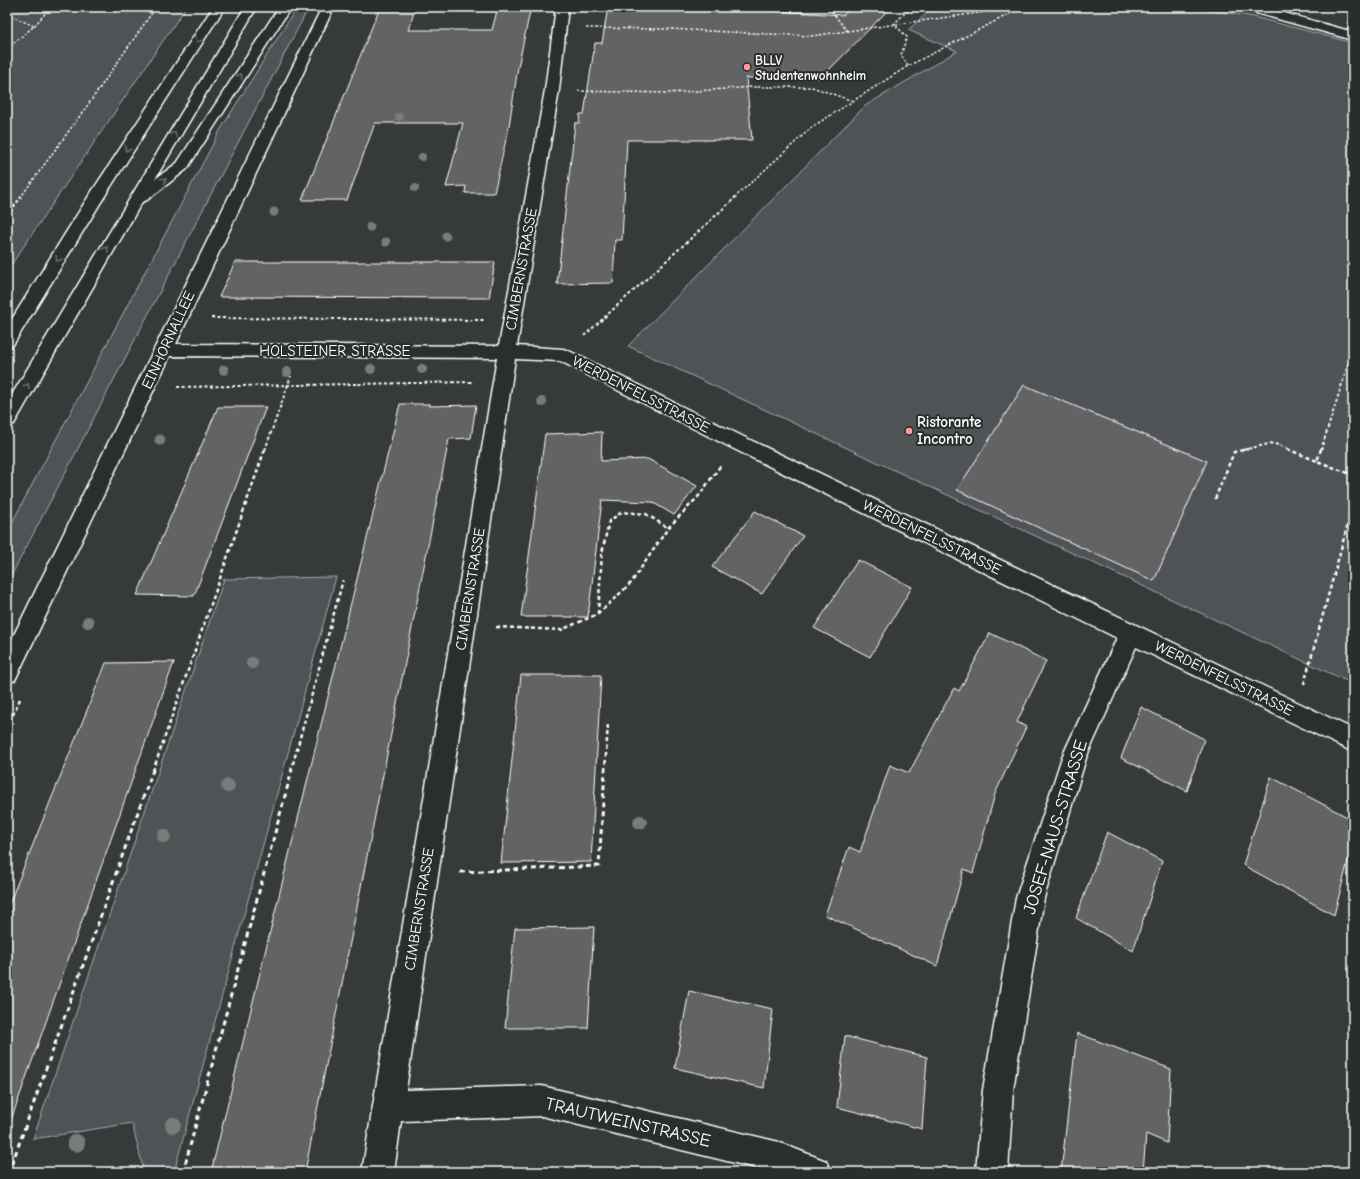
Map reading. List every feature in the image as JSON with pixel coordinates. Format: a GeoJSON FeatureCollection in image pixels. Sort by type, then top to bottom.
{"type":"FeatureCollection","features":[{"type":"Feature","properties":{"kind":"main road"},"geometry":{"type":"LineString","coordinates":[[7,340],[93,202],[219,7]]}},
{"type":"Feature","properties":{"kind":"main road"},"geometry":{"type":"LineString","coordinates":[[7,419],[251,7]]}},
{"type":"Feature","properties":{"kind":"main road"},"geometry":{"type":"LineString","coordinates":[[133,204],[182,166],[285,7]]}},
{"type":"Feature","properties":{"kind":"main road","name":"EINHORNALLEE"},"geometry":{"type":"LineString","coordinates":[[7,673],[328,7]]}},
{"type":"Feature","properties":{"kind":"main road","name":"CIMBERNSTRASSE"},"geometry":{"type":"LineString","coordinates":[[378,1172],[502,382],[552,90],[562,7]]}},
{"type":"Feature","properties":{"kind":"main road"},"geometry":{"type":"LineString","coordinates":[[1249,7],[1353,36]]}},
{"type":"Feature","properties":{"kind":"main road","name":"HOLSTEINER STRASSE"},"geometry":{"type":"LineString","coordinates":[[163,350],[507,352]]}},
{"type":"Feature","properties":{"kind":"main road","name":"WERDENFELSSTRASSE"},"geometry":{"type":"LineString","coordinates":[[507,352],[563,355],[737,442],[1353,741]]}},
{"type":"Feature","properties":{"kind":"main road","name":"JOSEF-NAUS-STRASSE"},"geometry":{"type":"LineString","coordinates":[[992,1172],[998,1090],[1030,898],[1074,757],[1131,633]]}},
{"type":"Feature","properties":{"kind":"main road","name":"TRAUTWEINSTRASSE"},"geometry":{"type":"LineString","coordinates":[[389,1106],[542,1101],[775,1158],[815,1172]]}},
{"type":"Feature","properties":{"kind":"path"},"geometry":{"type":"LineString","coordinates":[[16,7],[19,9],[29,7]]}},
{"type":"Feature","properties":{"kind":"path"},"geometry":{"type":"LineString","coordinates":[[38,7],[49,9]]}},
{"type":"Feature","properties":{"kind":"path"},"geometry":{"type":"LineString","coordinates":[[7,49],[34,26],[52,7]]}},
{"type":"Feature","properties":{"kind":"path"},"geometry":{"type":"LineString","coordinates":[[7,216],[90,102],[156,7]]}},
{"type":"Feature","properties":{"kind":"path"},"geometry":{"type":"LineString","coordinates":[[831,7],[833,13],[847,31]]}},
{"type":"Feature","properties":{"kind":"path"},"geometry":{"type":"LineString","coordinates":[[894,24],[911,7]]}},
{"type":"Feature","properties":{"kind":"path"},"geometry":{"type":"LineString","coordinates":[[560,28],[669,29],[811,36],[1022,7]]}},
{"type":"Feature","properties":{"kind":"path"},"geometry":{"type":"LineString","coordinates":[[563,355],[812,127],[908,66],[1022,7]]}},
{"type":"Feature","properties":{"kind":"path"},"geometry":{"type":"LineString","coordinates":[[7,14],[34,26]]}},
{"type":"Feature","properties":{"kind":"path"},"geometry":{"type":"LineString","coordinates":[[894,24],[907,37],[901,55],[908,66]]}},
{"type":"Feature","properties":{"kind":"path"},"geometry":{"type":"LineString","coordinates":[[552,90],[669,93],[752,87],[812,87],[853,101]]}},
{"type":"Feature","properties":{"kind":"path"},"geometry":{"type":"LineString","coordinates":[[178,318],[513,320]]}},
{"type":"Feature","properties":{"kind":"path"},"geometry":{"type":"LineString","coordinates":[[9,1172],[122,858],[311,319]]}},
{"type":"Feature","properties":{"kind":"path"},"geometry":{"type":"LineString","coordinates":[[1318,461],[1353,349]]}},
{"type":"Feature","properties":{"kind":"path"},"geometry":{"type":"LineString","coordinates":[[146,387],[502,382]]}},
{"type":"Feature","properties":{"kind":"path"},"geometry":{"type":"LineString","coordinates":[[464,625],[561,630],[598,614],[631,583],[668,528],[698,496],[737,442]]}},
{"type":"Feature","properties":{"kind":"path"},"geometry":{"type":"LineString","coordinates":[[1215,499],[1234,452],[1273,443],[1353,475]]}},
{"type":"Feature","properties":{"kind":"path"},"geometry":{"type":"LineString","coordinates":[[1310,664],[1353,505]]}},
{"type":"Feature","properties":{"kind":"path"},"geometry":{"type":"LineString","coordinates":[[598,614],[602,553],[608,521],[622,512],[646,514],[668,528]]}},
{"type":"Feature","properties":{"kind":"path"},"geometry":{"type":"LineString","coordinates":[[183,1172],[343,580]]}},
{"type":"Feature","properties":{"kind":"path"},"geometry":{"type":"LineString","coordinates":[[425,873],[599,866],[608,722]]}},
{"type":"Feature","properties":{"kind":"shaded area"},"geometry":{"type":"Polygon","coordinates":[[[7,7],[186,7],[7,271],[7,7]]]}},
{"type":"Feature","properties":{"kind":"shaded area"},"geometry":{"type":"Polygon","coordinates":[[[297,7],[309,7],[7,584],[7,532],[222,127],[297,7]]]}},
{"type":"Feature","properties":{"kind":"shaded area"},"geometry":{"type":"Polygon","coordinates":[[[934,7],[1187,7],[1250,16],[1353,43],[1353,684],[628,346],[865,106],[957,51],[908,30],[934,7]]]}},
{"type":"Feature","properties":{"kind":"shaded area"},"geometry":{"type":"Polygon","coordinates":[[[336,577],[174,1172],[144,1172],[132,1123],[33,1139],[224,579],[336,577]]]}},
{"type":"Feature","properties":{"kind":"building"},"geometry":{"type":"Polygon","coordinates":[[[380,7],[416,7],[408,30],[492,30],[498,7],[531,7],[518,67],[509,126],[494,193],[465,193],[466,186],[446,187],[463,123],[375,123],[347,200],[302,200],[380,7]]]}},
{"type":"Feature","properties":{"kind":"building"},"geometry":{"type":"Polygon","coordinates":[[[608,7],[705,7],[843,15],[853,7],[891,7],[821,78],[746,78],[752,140],[627,140],[622,240],[615,240],[613,283],[557,284],[575,123],[579,123],[580,114],[584,114],[595,43],[602,43],[608,7]]]}},
{"type":"Feature","properties":{"kind":"building"},"geometry":{"type":"Polygon","coordinates":[[[235,262],[495,262],[489,298],[219,297],[235,262]]]}},
{"type":"Feature","properties":{"kind":"building"},"geometry":{"type":"Polygon","coordinates":[[[1024,385],[1207,461],[1154,581],[957,490],[1024,385]]]}},
{"type":"Feature","properties":{"kind":"building"},"geometry":{"type":"Polygon","coordinates":[[[400,404],[430,404],[429,406],[476,405],[471,438],[449,439],[305,1172],[211,1172],[400,404]]]}},
{"type":"Feature","properties":{"kind":"building"},"geometry":{"type":"Polygon","coordinates":[[[218,407],[266,407],[194,596],[137,595],[218,407]]]}},
{"type":"Feature","properties":{"kind":"building"},"geometry":{"type":"Polygon","coordinates":[[[602,432],[601,461],[648,459],[697,486],[674,515],[652,502],[602,500],[588,617],[521,617],[545,434],[602,432]]]}},
{"type":"Feature","properties":{"kind":"building"},"geometry":{"type":"Polygon","coordinates":[[[755,511],[803,536],[762,594],[712,567],[755,511]]]}},
{"type":"Feature","properties":{"kind":"building"},"geometry":{"type":"Polygon","coordinates":[[[858,560],[912,587],[870,657],[814,628],[858,560]]]}},
{"type":"Feature","properties":{"kind":"building"},"geometry":{"type":"Polygon","coordinates":[[[990,633],[1046,661],[1017,722],[1026,727],[995,794],[973,873],[964,869],[937,966],[825,915],[849,847],[860,852],[890,765],[909,773],[954,688],[959,691],[990,633]]]}},
{"type":"Feature","properties":{"kind":"building"},"geometry":{"type":"Polygon","coordinates":[[[174,662],[11,1120],[7,1119],[7,909],[106,663],[174,662]]]}},
{"type":"Feature","properties":{"kind":"building"},"geometry":{"type":"Polygon","coordinates":[[[521,675],[601,675],[591,862],[501,863],[521,675]]]}},
{"type":"Feature","properties":{"kind":"building"},"geometry":{"type":"Polygon","coordinates":[[[1141,707],[1204,739],[1187,791],[1121,758],[1141,707]]]}},
{"type":"Feature","properties":{"kind":"building"},"geometry":{"type":"Polygon","coordinates":[[[1271,777],[1353,820],[1353,842],[1334,915],[1243,865],[1271,777]]]}},
{"type":"Feature","properties":{"kind":"building"},"geometry":{"type":"Polygon","coordinates":[[[1107,832],[1162,861],[1133,951],[1076,918],[1107,832]]]}},
{"type":"Feature","properties":{"kind":"building"},"geometry":{"type":"Polygon","coordinates":[[[594,927],[588,1028],[505,1028],[515,928],[594,927]]]}},
{"type":"Feature","properties":{"kind":"building"},"geometry":{"type":"Polygon","coordinates":[[[689,991],[773,1009],[764,1088],[675,1068],[689,991]]]}},
{"type":"Feature","properties":{"kind":"building"},"geometry":{"type":"Polygon","coordinates":[[[1077,1033],[1171,1069],[1167,1143],[1146,1134],[1143,1172],[1061,1172],[1077,1033]]]}},
{"type":"Feature","properties":{"kind":"building"},"geometry":{"type":"Polygon","coordinates":[[[845,1036],[927,1057],[922,1129],[837,1107],[845,1036]]]}},
{"type":"Feature","properties":{"kind":"place","name":"BLLV Studentenwohnheim"},"geometry":{"type":"Point","coordinates":[747,67]}},
{"type":"Feature","properties":{"kind":"place","name":"Ristorante Incontro"},"geometry":{"type":"Point","coordinates":[909,431]}}]}
